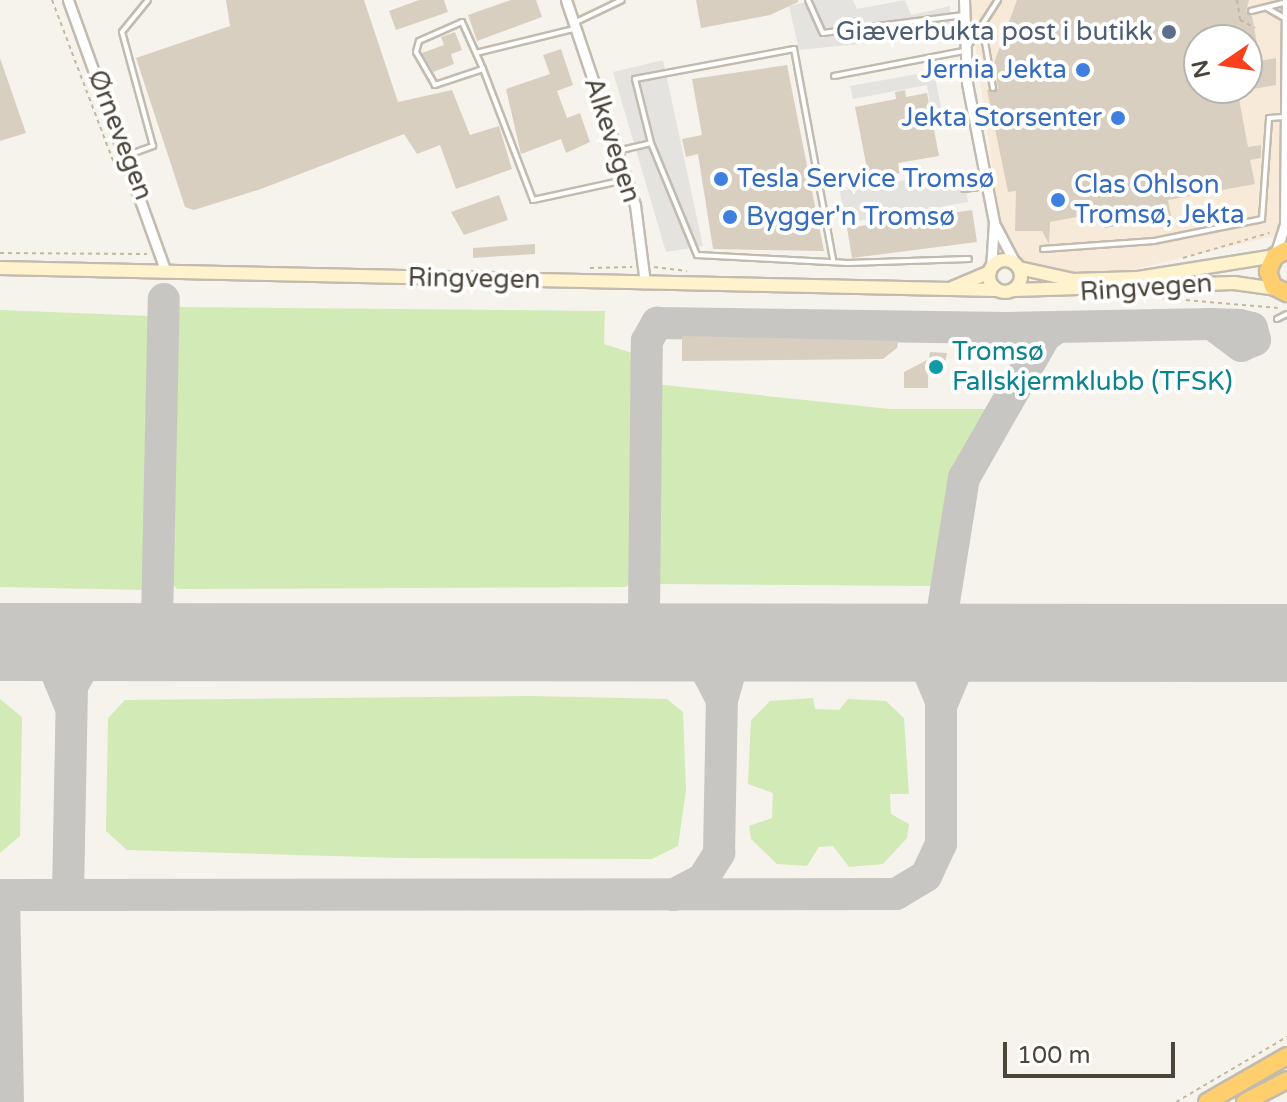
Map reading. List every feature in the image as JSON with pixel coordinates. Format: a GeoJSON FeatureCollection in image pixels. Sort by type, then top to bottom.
{"type":"FeatureCollection","features":[{"type":"Feature","properties":{"kind":"highway"},"geometry":{"type":"LineString","coordinates":[[1281,253],[1268,275],[1282,291]]}},
{"type":"Feature","properties":{"kind":"highway"},"geometry":{"type":"LineString","coordinates":[[1207,1102],[1287,1056]]}},
{"type":"Feature","properties":{"kind":"highway"},"geometry":{"type":"LineString","coordinates":[[1245,1102],[1287,1080]]}},
{"type":"Feature","properties":{"kind":"street","name":"Ørnevegen"},"geometry":{"type":"LineString","coordinates":[[68,0],[128,155],[166,272]]}},
{"type":"Feature","properties":{"kind":"street","name":"Alkevegen"},"geometry":{"type":"LineString","coordinates":[[566,0],[627,180],[645,283]]}},
{"type":"Feature","properties":{"kind":"street"},"geometry":{"type":"LineString","coordinates":[[964,0],[964,50],[986,186],[994,222],[1017,266],[1015,290]]}},
{"type":"Feature","properties":{"kind":"street"},"geometry":{"type":"LineString","coordinates":[[1281,253],[1285,224],[1287,1]]}},
{"type":"Feature","properties":{"kind":"street"},"geometry":{"type":"LineString","coordinates":[[994,222],[990,270],[996,290]]}},
{"type":"Feature","properties":{"kind":"street","name":"Ringvegen"},"geometry":{"type":"LineString","coordinates":[[949,288],[990,270],[1002,260],[1073,280],[1138,278],[1281,253]]}},
{"type":"Feature","properties":{"kind":"street","name":"Ringvegen"},"geometry":{"type":"LineString","coordinates":[[0,268],[1060,293],[1234,283],[1282,291]]}},
{"type":"Feature","properties":{"kind":"lane"},"geometry":{"type":"LineString","coordinates":[[128,155],[153,146],[122,32],[148,0]]}},
{"type":"Feature","properties":{"kind":"lane"},"geometry":{"type":"LineString","coordinates":[[476,53],[575,26],[622,0]]}},
{"type":"Feature","properties":{"kind":"lane"},"geometry":{"type":"LineString","coordinates":[[808,0],[823,33],[964,15]]}},
{"type":"Feature","properties":{"kind":"lane"},"geometry":{"type":"LineString","coordinates":[[834,76],[964,50],[998,0]]}},
{"type":"Feature","properties":{"kind":"lane"},"geometry":{"type":"LineString","coordinates":[[1251,11],[1287,1]]}},
{"type":"Feature","properties":{"kind":"lane"},"geometry":{"type":"LineString","coordinates":[[1267,8],[1286,19]]}},
{"type":"Feature","properties":{"kind":"lane"},"geometry":{"type":"LineString","coordinates":[[483,69],[435,85],[416,52],[419,41],[462,22],[483,69],[533,200],[627,180]]}},
{"type":"Feature","properties":{"kind":"lane"},"geometry":{"type":"LineString","coordinates":[[982,25],[993,88]]}},
{"type":"Feature","properties":{"kind":"lane"},"geometry":{"type":"LineString","coordinates":[[833,260],[794,49],[635,79],[651,143],[697,255],[833,260],[969,259]]}},
{"type":"Feature","properties":{"kind":"lane"},"geometry":{"type":"LineString","coordinates":[[1043,249],[1154,241],[1262,219],[1269,118],[1285,117]]}},
{"type":"Feature","properties":{"kind":"lane"},"geometry":{"type":"LineString","coordinates":[[617,151],[651,143]]}},
{"type":"Feature","properties":{"kind":"lane"},"geometry":{"type":"LineString","coordinates":[[964,189],[986,186]]}},
{"type":"Feature","properties":{"kind":"lane"},"geometry":{"type":"LineString","coordinates":[[1277,319],[1287,311]]}},
{"type":"Feature","properties":{"kind":"path"},"geometry":{"type":"LineString","coordinates":[[52,0],[120,178]]}},
{"type":"Feature","properties":{"kind":"path"},"geometry":{"type":"LineString","coordinates":[[1237,0],[1240,20],[1248,24]]}},
{"type":"Feature","properties":{"kind":"path"},"geometry":{"type":"LineString","coordinates":[[1179,259],[1266,234],[1276,226]]}},
{"type":"Feature","properties":{"kind":"path"},"geometry":{"type":"LineString","coordinates":[[0,253],[147,252],[163,257]]}},
{"type":"Feature","properties":{"kind":"path"},"geometry":{"type":"LineString","coordinates":[[579,272],[633,267]]}},
{"type":"Feature","properties":{"kind":"path"},"geometry":{"type":"LineString","coordinates":[[656,267],[695,275]]}},
{"type":"Feature","properties":{"kind":"path"},"geometry":{"type":"LineString","coordinates":[[1161,295],[1169,302],[1244,301],[1287,311]]}},
{"type":"Feature","properties":{"kind":"path"},"geometry":{"type":"LineString","coordinates":[[1176,1102],[1287,1037]]}},
{"type":"Feature","properties":{"kind":"shaded area"},"geometry":{"type":"Polygon","coordinates":[[[816,0],[853,0],[857,9],[905,0],[911,15],[950,6],[950,35],[799,50],[789,6],[816,0]]]}},
{"type":"Feature","properties":{"kind":"shaded area","name":"Jekta Storsenter"},"geometry":{"type":"Polygon","coordinates":[[[969,0],[1287,0],[1287,233],[1130,270],[1068,274],[1035,269],[1017,254],[1000,224],[969,0]]]}},
{"type":"Feature","properties":{"kind":"shaded area"},"geometry":{"type":"Polygon","coordinates":[[[663,60],[703,246],[666,252],[613,72],[663,60]]]}},
{"type":"Feature","properties":{"kind":"shaded area"},"geometry":{"type":"Polygon","coordinates":[[[934,71],[944,123],[934,125],[927,85],[853,99],[850,86],[934,71]]]}},
{"type":"Feature","properties":{"kind":"shaded area"},"geometry":{"type":"Polygon","coordinates":[[[963,171],[968,202],[845,223],[840,191],[963,171]]]}},
{"type":"Feature","properties":{"kind":"green space"},"geometry":{"type":"Polygon","coordinates":[[[176,307],[605,311],[604,344],[635,354],[634,579],[626,587],[177,589],[167,577],[176,307]]]}},
{"type":"Feature","properties":{"kind":"green space"},"geometry":{"type":"Polygon","coordinates":[[[0,310],[150,316],[147,590],[0,587],[0,310]]]}},
{"type":"Feature","properties":{"kind":"green space"},"geometry":{"type":"Polygon","coordinates":[[[655,384],[890,409],[991,409],[955,476],[931,586],[658,584],[653,573],[655,384]]]}},
{"type":"Feature","properties":{"kind":"green space"},"geometry":{"type":"Polygon","coordinates":[[[530,696],[667,699],[683,712],[686,790],[678,846],[652,859],[400,858],[127,850],[106,831],[108,718],[125,700],[530,696]]]}},
{"type":"Feature","properties":{"kind":"green space"},"geometry":{"type":"Polygon","coordinates":[[[813,698],[815,709],[839,710],[848,699],[886,701],[904,718],[909,794],[890,794],[891,814],[909,824],[907,838],[883,864],[849,867],[833,846],[819,847],[807,866],[777,864],[751,839],[749,826],[772,818],[773,793],[748,784],[751,720],[770,701],[813,698]]]}},
{"type":"Feature","properties":{"kind":"green space"},"geometry":{"type":"Polygon","coordinates":[[[0,699],[22,717],[20,836],[0,853],[0,699]]]}},
{"type":"Feature","properties":{"kind":"building"},"geometry":{"type":"Polygon","coordinates":[[[226,0],[364,0],[398,102],[452,90],[470,135],[499,126],[512,169],[456,189],[440,145],[417,154],[404,134],[261,189],[194,210],[185,207],[136,58],[230,26],[226,0]]]}},
{"type":"Feature","properties":{"kind":"building"},"geometry":{"type":"Polygon","coordinates":[[[419,0],[444,0],[448,12],[396,30],[389,11],[419,0]]]}},
{"type":"Feature","properties":{"kind":"building"},"geometry":{"type":"Polygon","coordinates":[[[511,0],[536,0],[542,17],[477,41],[468,15],[511,0]]]}},
{"type":"Feature","properties":{"kind":"building"},"geometry":{"type":"Polygon","coordinates":[[[696,0],[798,2],[770,15],[701,28],[696,0]]]}},
{"type":"Feature","properties":{"kind":"building","name":"Jekta Storsenter"},"geometry":{"type":"Polygon","coordinates":[[[1017,0],[1249,0],[1246,11],[1252,16],[1253,24],[1183,24],[1183,104],[1240,104],[1248,147],[1261,145],[1261,158],[1250,160],[1255,184],[1168,200],[1171,216],[1105,228],[1103,220],[1092,223],[1087,215],[1050,222],[1049,244],[1042,231],[1015,231],[1016,191],[1008,192],[987,90],[998,89],[994,63],[1017,0]]]}},
{"type":"Feature","properties":{"kind":"building"},"geometry":{"type":"Polygon","coordinates":[[[455,32],[462,50],[451,54],[454,64],[433,72],[422,53],[444,45],[441,37],[455,32]]]}},
{"type":"Feature","properties":{"kind":"building"},"geometry":{"type":"Polygon","coordinates":[[[561,49],[573,85],[557,91],[567,118],[580,113],[590,142],[566,153],[561,139],[521,154],[506,89],[550,74],[543,55],[561,49]]]}},
{"type":"Feature","properties":{"kind":"building"},"geometry":{"type":"Polygon","coordinates":[[[0,58],[26,133],[0,141],[0,58]]]}},
{"type":"Feature","properties":{"kind":"building","name":"Jekta Storsenter"},"geometry":{"type":"Polygon","coordinates":[[[1276,58],[1276,85],[1263,87],[1263,60],[1276,58]]]}},
{"type":"Feature","properties":{"kind":"building"},"geometry":{"type":"Polygon","coordinates":[[[787,65],[824,251],[713,249],[698,154],[686,157],[682,139],[702,135],[692,79],[787,65]]]}},
{"type":"Feature","properties":{"kind":"building"},"geometry":{"type":"Polygon","coordinates":[[[905,90],[906,97],[927,93],[939,156],[898,163],[900,173],[869,179],[855,107],[896,99],[895,92],[905,90]]]}},
{"type":"Feature","properties":{"kind":"building"},"geometry":{"type":"Polygon","coordinates":[[[499,195],[508,220],[464,235],[451,212],[499,195]]]}},
{"type":"Feature","properties":{"kind":"building"},"geometry":{"type":"Polygon","coordinates":[[[972,210],[977,242],[852,258],[847,228],[972,210]]]}},
{"type":"Feature","properties":{"kind":"building"},"geometry":{"type":"Polygon","coordinates":[[[535,244],[535,254],[473,258],[473,248],[535,244]]]}},
{"type":"Feature","properties":{"kind":"building"},"geometry":{"type":"Polygon","coordinates":[[[682,336],[898,341],[897,348],[883,359],[682,361],[682,336]]]}},
{"type":"Feature","properties":{"kind":"building"},"geometry":{"type":"Polygon","coordinates":[[[930,352],[947,353],[943,372],[928,372],[928,388],[904,388],[904,372],[929,359],[930,352]]]}},
{"type":"Feature","properties":{"kind":"taxiway"},"geometry":{"type":"LineString","coordinates":[[134,641],[157,622],[164,299]]}},
{"type":"Feature","properties":{"kind":"taxiway"},"geometry":{"type":"LineString","coordinates":[[611,643],[631,635],[644,611],[647,341],[657,323],[1007,328],[1212,324],[1252,328],[1255,340],[1241,346],[1212,324]]}},
{"type":"Feature","properties":{"kind":"taxiway"},"geometry":{"type":"LineString","coordinates":[[907,643],[927,636],[941,621],[964,478],[1045,336],[1058,327]]}},
{"type":"Feature","properties":{"kind":"taxiway"},"geometry":{"type":"LineString","coordinates":[[15,642],[52,662],[69,703]]}},
{"type":"Feature","properties":{"kind":"taxiway"},"geometry":{"type":"LineString","coordinates":[[68,895],[72,686],[89,657],[126,642]]}},
{"type":"Feature","properties":{"kind":"taxiway"},"geometry":{"type":"LineString","coordinates":[[664,643],[700,658],[722,700]]}},
{"type":"Feature","properties":{"kind":"taxiway"},"geometry":{"type":"LineString","coordinates":[[673,895],[703,879],[719,853],[722,700],[729,675],[745,655],[777,643]]}},
{"type":"Feature","properties":{"kind":"taxiway"},"geometry":{"type":"LineString","coordinates":[[0,895],[896,894],[926,876],[941,844],[941,701],[925,663],[887,643]]}},
{"type":"Feature","properties":{"kind":"taxiway"},"geometry":{"type":"LineString","coordinates":[[941,706],[960,661],[1004,643]]}},
{"type":"Feature","properties":{"kind":"taxiway"},"geometry":{"type":"LineString","coordinates":[[4,895],[8,1102]]}},
{"type":"Feature","properties":{"kind":"runway"},"geometry":{"type":"LineString","coordinates":[[0,642],[1287,643]]}},
{"type":"Feature","properties":{"kind":"place","name":"Giæverbukta post i butikk"},"geometry":{"type":"Point","coordinates":[1169,32]}},
{"type":"Feature","properties":{"kind":"place","name":"Jernia Jekta"},"geometry":{"type":"Point","coordinates":[1083,70]}},
{"type":"Feature","properties":{"kind":"place","name":"Jekta Storsenter"},"geometry":{"type":"Point","coordinates":[1118,118]}},
{"type":"Feature","properties":{"kind":"place","name":"Tesla Service Tromsø"},"geometry":{"type":"Point","coordinates":[721,179]}},
{"type":"Feature","properties":{"kind":"place","name":"Clas Ohlson Tromsø, Jekta"},"geometry":{"type":"Point","coordinates":[1058,200]}},
{"type":"Feature","properties":{"kind":"place","name":"Bygger'n Tromsø"},"geometry":{"type":"Point","coordinates":[730,217]}},
{"type":"Feature","properties":{"kind":"place","name":"Tromsø Fallskjermklubb (TFSK)"},"geometry":{"type":"Point","coordinates":[936,367]}}]}
